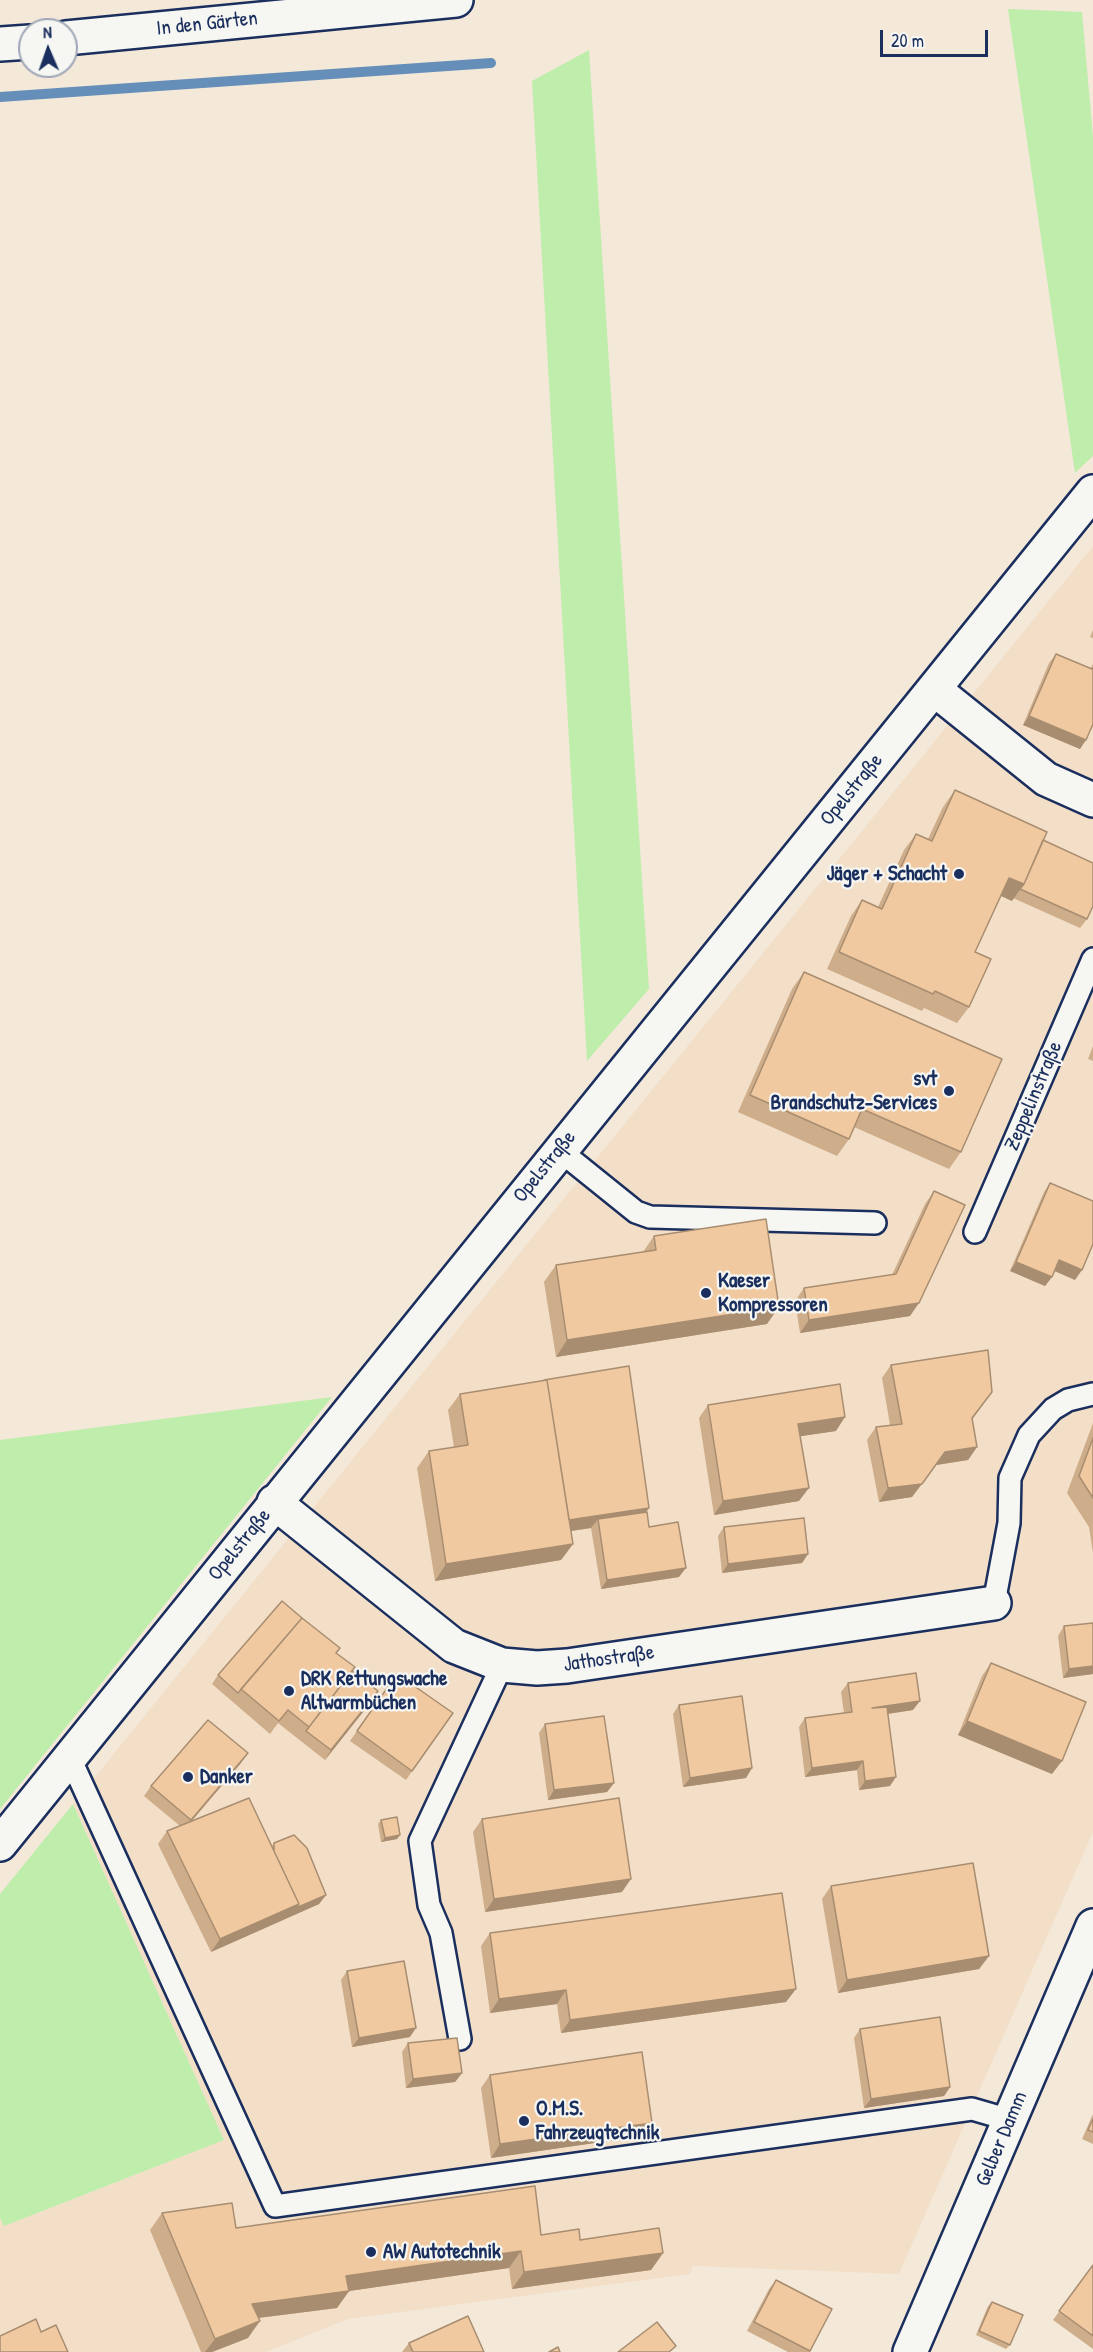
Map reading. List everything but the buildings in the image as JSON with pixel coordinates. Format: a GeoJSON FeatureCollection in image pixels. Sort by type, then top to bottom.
{"type":"FeatureCollection","features":[{"type":"Feature","properties":{"kind":"street","name":"In den Gärten"},"geometry":{"type":"LineString","coordinates":[[78,37],[456,0]]}},
{"type":"Feature","properties":{"kind":"street"},"geometry":{"type":"LineString","coordinates":[[0,44],[18,43]]}},
{"type":"Feature","properties":{"kind":"street","name":"Opelstraße"},"geometry":{"type":"LineString","coordinates":[[0,1844],[274,1502],[1093,492]]}},
{"type":"Feature","properties":{"kind":"street"},"geometry":{"type":"LineString","coordinates":[[934,689],[1046,779],[1093,800]]}},
{"type":"Feature","properties":{"kind":"street","name":"Jathostraße"},"geometry":{"type":"LineString","coordinates":[[274,1502],[454,1646],[502,1665],[537,1668],[567,1666],[994,1603]]}},
{"type":"Feature","properties":{"kind":"street","name":"Gelber Damm"},"geometry":{"type":"LineString","coordinates":[[910,2352],[1093,1926]]}},
{"type":"Feature","properties":{"kind":"lane","name":"Zeppelinstraße"},"geometry":{"type":"LineString","coordinates":[[975,1232],[1093,959]]}},
{"type":"Feature","properties":{"kind":"lane"},"geometry":{"type":"LineString","coordinates":[[559,1150],[636,1212],[650,1216],[875,1223]]}},
{"type":"Feature","properties":{"kind":"lane"},"geometry":{"type":"LineString","coordinates":[[994,1603],[1009,1523],[1010,1478],[1029,1435],[1053,1409],[1068,1400],[1093,1394]]}},
{"type":"Feature","properties":{"kind":"lane"},"geometry":{"type":"LineString","coordinates":[[460,2039],[441,1933],[429,1905],[420,1841],[502,1665]]}},
{"type":"Feature","properties":{"kind":"lane"},"geometry":{"type":"LineString","coordinates":[[70,1758],[275,2206],[972,2109],[1010,2120]]}},
{"type":"Feature","properties":{"kind":"shaded area"},"geometry":{"type":"Polygon","coordinates":[[[1093,546],[1093,1832],[899,2274],[693,2266],[690,2274],[348,2319],[266,2352],[0,2352],[0,2218],[4,2226],[224,2140],[73,1804],[1093,546]]]}},
{"type":"Feature","properties":{"kind":"green space"},"geometry":{"type":"Polygon","coordinates":[[[1008,9],[1082,12],[1093,137],[1093,456],[1075,473],[1008,9]]]}},
{"type":"Feature","properties":{"kind":"green space"},"geometry":{"type":"Polygon","coordinates":[[[589,50],[649,989],[587,1061],[532,81],[589,50]]]}},
{"type":"Feature","properties":{"kind":"green space"},"geometry":{"type":"Polygon","coordinates":[[[332,1397],[0,1809],[0,1440],[332,1397]]]}},
{"type":"Feature","properties":{"kind":"green space"},"geometry":{"type":"Polygon","coordinates":[[[73,1804],[224,2140],[4,2226],[0,2218],[0,1894],[73,1804]]]}},
{"type":"Feature","properties":{"kind":"waterway"},"geometry":{"type":"LineString","coordinates":[[0,97],[491,63]]}},
{"type":"Feature","properties":{"kind":"place","name":"Jäger + Schacht"},"geometry":{"type":"Point","coordinates":[959,874]}},
{"type":"Feature","properties":{"kind":"place","name":"svt Brandschutz-Services"},"geometry":{"type":"Point","coordinates":[949,1091]}},
{"type":"Feature","properties":{"kind":"place","name":"Kaeser Kompressoren"},"geometry":{"type":"Point","coordinates":[706,1293]}},
{"type":"Feature","properties":{"kind":"place","name":"DRK Rettungswache Altwarmbüchen"},"geometry":{"type":"Point","coordinates":[289,1691]}},
{"type":"Feature","properties":{"kind":"place","name":"Danker"},"geometry":{"type":"Point","coordinates":[188,1777]}},
{"type":"Feature","properties":{"kind":"place","name":"O.M.S. Fahrzeugtechnik"},"geometry":{"type":"Point","coordinates":[524,2121]}},
{"type":"Feature","properties":{"kind":"place","name":"AW Autotechnik"},"geometry":{"type":"Point","coordinates":[371,2252]}}]}
